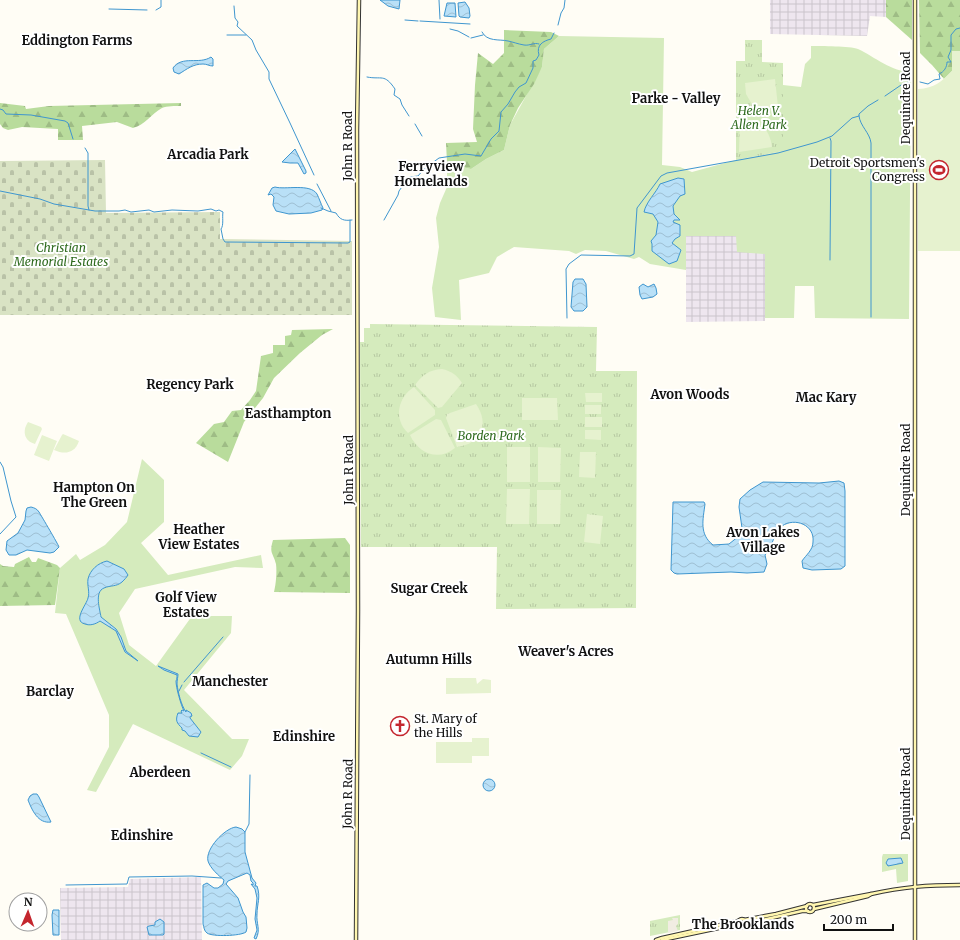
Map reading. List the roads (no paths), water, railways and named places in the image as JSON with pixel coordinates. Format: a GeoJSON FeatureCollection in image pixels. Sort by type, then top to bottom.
{"type":"FeatureCollection","features":[{"type":"Feature","properties":{"kind":"main road","name":"John R Road"},"geometry":{"type":"LineString","coordinates":[[356,940],[358,580],[357,157],[359,0]]}},
{"type":"Feature","properties":{"kind":"main road","name":"Dequindre Road"},"geometry":{"type":"LineString","coordinates":[[915,0],[915,940]]}},
{"type":"Feature","properties":{"kind":"main road"},"geometry":{"type":"LineString","coordinates":[[656,940],[739,925],[742,927],[745,924],[802,911],[811,912],[814,909],[871,894],[915,886],[960,885]]}},
{"type":"Feature","properties":{"kind":"main road"},"geometry":{"type":"LineString","coordinates":[[661,940],[662,938],[738,921],[740,919],[744,920],[780,913],[807,906],[809,904],[813,905],[871,894]]}},
{"type":"Feature","properties":{"kind":"main road"},"geometry":{"type":"LineString","coordinates":[[813,905],[814,909]]}},
{"type":"Feature","properties":{"kind":"main road"},"geometry":{"type":"LineString","coordinates":[[807,906],[808,911]]}},
{"type":"Feature","properties":{"kind":"main road"},"geometry":{"type":"LineString","coordinates":[[744,920],[745,924]]}},
{"type":"Feature","properties":{"kind":"main road"},"geometry":{"type":"LineString","coordinates":[[738,921],[739,925]]}},
{"type":"Feature","properties":{"kind":"water"},"geometry":{"type":"Polygon","coordinates":[[[380,0],[400,0],[399,9],[388,6],[380,0]]]}},
{"type":"Feature","properties":{"kind":"water"},"geometry":{"type":"Polygon","coordinates":[[[465,2],[469,8],[469,18],[459,16],[458,3],[465,2]]]}},
{"type":"Feature","properties":{"kind":"water"},"geometry":{"type":"Polygon","coordinates":[[[447,3],[455,3],[456,17],[444,16],[447,3]]]}},
{"type":"Feature","properties":{"kind":"water"},"geometry":{"type":"Polygon","coordinates":[[[211,57],[213,59],[213,66],[199,64],[190,67],[179,74],[174,72],[173,68],[181,62],[201,60],[211,57]]]}},
{"type":"Feature","properties":{"kind":"water"},"geometry":{"type":"Polygon","coordinates":[[[295,149],[306,171],[304,174],[298,163],[282,162],[295,149]]]}},
{"type":"Feature","properties":{"kind":"water"},"geometry":{"type":"Polygon","coordinates":[[[678,178],[684,179],[685,194],[680,196],[673,206],[674,214],[680,220],[674,220],[673,222],[680,225],[680,236],[672,243],[681,250],[677,261],[669,264],[652,251],[651,241],[656,235],[658,222],[653,214],[644,212],[660,184],[678,178]]]}},
{"type":"Feature","properties":{"kind":"water"},"geometry":{"type":"Polygon","coordinates":[[[272,188],[303,188],[314,191],[317,194],[323,208],[322,210],[311,213],[289,214],[276,211],[273,205],[274,197],[271,194],[268,195],[272,188]]]}},
{"type":"Feature","properties":{"kind":"water"},"geometry":{"type":"Polygon","coordinates":[[[575,279],[583,279],[586,284],[587,307],[583,311],[574,311],[571,307],[573,282],[575,279]]]}},
{"type":"Feature","properties":{"kind":"water"},"geometry":{"type":"Polygon","coordinates":[[[643,284],[648,287],[654,284],[657,294],[653,297],[642,299],[639,287],[643,284]]]}},
{"type":"Feature","properties":{"kind":"water"},"geometry":{"type":"Polygon","coordinates":[[[839,481],[844,483],[845,491],[845,566],[841,569],[812,570],[803,568],[802,561],[812,548],[813,536],[811,531],[803,524],[793,522],[787,523],[777,531],[770,548],[765,555],[767,564],[764,572],[677,574],[671,570],[673,502],[704,502],[703,526],[706,536],[713,545],[729,544],[739,536],[742,528],[739,507],[740,499],[750,490],[763,482],[819,483],[839,481]]]}},
{"type":"Feature","properties":{"kind":"water"},"geometry":{"type":"Polygon","coordinates":[[[31,507],[39,512],[59,547],[54,552],[50,553],[27,550],[16,555],[9,555],[6,550],[7,541],[18,533],[25,520],[27,508],[31,507]]]}},
{"type":"Feature","properties":{"kind":"water"},"geometry":{"type":"Polygon","coordinates":[[[107,561],[124,569],[128,575],[120,584],[104,588],[99,593],[98,601],[101,617],[116,629],[121,637],[126,651],[138,661],[125,652],[116,631],[100,621],[89,625],[81,622],[80,620],[81,612],[89,596],[89,576],[95,567],[107,561]]]}},
{"type":"Feature","properties":{"kind":"water"},"geometry":{"type":"Polygon","coordinates":[[[158,666],[178,674],[177,684],[180,698],[186,712],[186,710],[191,713],[192,716],[190,718],[201,732],[198,737],[189,736],[182,730],[177,722],[178,713],[182,713],[182,710],[184,711],[180,701],[177,688],[176,681],[177,675],[158,666]]]}},
{"type":"Feature","properties":{"kind":"water"},"geometry":{"type":"Polygon","coordinates":[[[487,779],[491,779],[495,785],[491,791],[487,791],[483,787],[483,783],[487,779]]]}},
{"type":"Feature","properties":{"kind":"water"},"geometry":{"type":"Polygon","coordinates":[[[33,794],[37,794],[39,797],[51,822],[42,821],[36,816],[28,800],[33,794]]]}},
{"type":"Feature","properties":{"kind":"water"},"geometry":{"type":"Polygon","coordinates":[[[236,827],[245,832],[245,852],[252,878],[256,883],[255,886],[257,886],[258,890],[258,932],[256,939],[254,938],[257,930],[255,919],[257,898],[255,889],[251,884],[253,885],[250,875],[247,873],[228,881],[226,884],[238,898],[246,917],[246,932],[233,935],[210,934],[205,931],[203,924],[203,885],[207,883],[214,888],[218,888],[223,884],[224,880],[209,864],[208,856],[217,840],[227,831],[236,827]]]}},
{"type":"Feature","properties":{"kind":"water"},"geometry":{"type":"Polygon","coordinates":[[[901,858],[903,863],[888,866],[886,863],[888,859],[901,858]]]}},
{"type":"Feature","properties":{"kind":"water"},"geometry":{"type":"Polygon","coordinates":[[[53,910],[59,910],[59,935],[53,935],[53,910]]]}},
{"type":"Feature","properties":{"kind":"water"},"geometry":{"type":"Polygon","coordinates":[[[160,919],[164,922],[164,934],[149,935],[147,927],[155,925],[155,922],[160,919]]]}},
{"type":"Feature","properties":{"kind":"waterway"},"geometry":{"type":"LineString","coordinates":[[156,10],[161,7],[161,0]]}},
{"type":"Feature","properties":{"kind":"waterway"},"geometry":{"type":"LineString","coordinates":[[439,0],[440,19]]}},
{"type":"Feature","properties":{"kind":"waterway"},"geometry":{"type":"LineString","coordinates":[[558,25],[565,0]]}},
{"type":"Feature","properties":{"kind":"waterway"},"geometry":{"type":"LineString","coordinates":[[234,6],[235,18],[238,22],[237,26],[252,40],[269,72],[269,79],[314,175]]}},
{"type":"Feature","properties":{"kind":"waterway"},"geometry":{"type":"LineString","coordinates":[[109,9],[147,10]]}},
{"type":"Feature","properties":{"kind":"waterway"},"geometry":{"type":"LineString","coordinates":[[405,20],[418,21]]}},
{"type":"Feature","properties":{"kind":"waterway"},"geometry":{"type":"LineString","coordinates":[[420,21],[470,24]]}},
{"type":"Feature","properties":{"kind":"waterway"},"geometry":{"type":"LineString","coordinates":[[920,82],[928,84],[934,80],[940,79],[939,74],[945,69],[947,62],[951,62],[948,57],[951,50],[951,35],[956,29],[960,28]]}},
{"type":"Feature","properties":{"kind":"waterway"},"geometry":{"type":"LineString","coordinates":[[450,29],[458,31],[469,37]]}},
{"type":"Feature","properties":{"kind":"waterway"},"geometry":{"type":"LineString","coordinates":[[482,32],[484,35],[494,40],[508,41],[524,45],[535,43],[539,44]]}},
{"type":"Feature","properties":{"kind":"waterway"},"geometry":{"type":"LineString","coordinates":[[384,220],[399,191],[409,177],[418,176],[424,169],[439,158],[465,154],[481,156],[491,139],[499,131],[501,112],[519,87],[526,83],[533,68],[533,61],[536,60],[539,55],[539,46],[543,42],[551,39],[554,33]]}},
{"type":"Feature","properties":{"kind":"waterway"},"geometry":{"type":"LineString","coordinates":[[227,35],[246,35]]}},
{"type":"Feature","properties":{"kind":"waterway"},"geometry":{"type":"LineString","coordinates":[[471,38],[483,35]]}},
{"type":"Feature","properties":{"kind":"waterway"},"geometry":{"type":"LineString","coordinates":[[367,77],[382,78],[388,81],[395,89],[394,95],[400,99],[409,116]]}},
{"type":"Feature","properties":{"kind":"waterway"},"geometry":{"type":"LineString","coordinates":[[885,96],[904,83],[909,82]]}},
{"type":"Feature","properties":{"kind":"waterway"},"geometry":{"type":"LineString","coordinates":[[567,318],[566,269],[569,264],[581,255],[630,256],[634,254],[637,208],[661,176],[667,173],[778,153],[817,142],[832,136],[852,118],[859,116],[859,114],[868,106],[878,100]]}},
{"type":"Feature","properties":{"kind":"waterway"},"geometry":{"type":"LineString","coordinates":[[0,109],[6,114],[31,115],[65,121],[68,123],[73,139]]}},
{"type":"Feature","properties":{"kind":"waterway"},"geometry":{"type":"LineString","coordinates":[[859,116],[871,143],[871,317]]}},
{"type":"Feature","properties":{"kind":"waterway"},"geometry":{"type":"LineString","coordinates":[[415,124],[422,136]]}},
{"type":"Feature","properties":{"kind":"waterway"},"geometry":{"type":"LineString","coordinates":[[830,138],[830,260]]}},
{"type":"Feature","properties":{"kind":"waterway"},"geometry":{"type":"LineString","coordinates":[[85,148],[88,153],[89,210]]}},
{"type":"Feature","properties":{"kind":"waterway"},"geometry":{"type":"LineString","coordinates":[[317,184],[331,211]]}},
{"type":"Feature","properties":{"kind":"waterway"},"geometry":{"type":"LineString","coordinates":[[0,191],[40,199],[54,204],[95,211],[125,210],[131,212],[149,210],[154,212],[172,210],[219,210],[223,212],[221,229],[225,242],[348,243],[350,242],[350,220]]}},
{"type":"Feature","properties":{"kind":"waterway"},"geometry":{"type":"LineString","coordinates":[[321,208],[336,213],[342,220],[352,220]]}},
{"type":"Feature","properties":{"kind":"waterway"},"geometry":{"type":"LineString","coordinates":[[0,462],[3,467],[16,517],[0,534]]}},
{"type":"Feature","properties":{"kind":"waterway"},"geometry":{"type":"LineString","coordinates":[[184,682],[223,637]]}},
{"type":"Feature","properties":{"kind":"waterway"},"geometry":{"type":"LineString","coordinates":[[179,691],[182,685]]}},
{"type":"Feature","properties":{"kind":"waterway"},"geometry":{"type":"LineString","coordinates":[[201,753],[231,767]]}},
{"type":"Feature","properties":{"kind":"waterway"},"geometry":{"type":"LineString","coordinates":[[245,832],[249,824],[250,775]]}},
{"type":"Feature","properties":{"kind":"waterway"},"geometry":{"type":"LineString","coordinates":[[66,885],[127,884],[129,877],[192,876],[221,878]]}},
{"type":"Feature","properties":{"kind":"place","name":"Detroit Sportsmen's Congress"},"geometry":{"type":"Point","coordinates":[939,170]}},
{"type":"Feature","properties":{"kind":"place","name":"St. Mary of the Hills"},"geometry":{"type":"Point","coordinates":[400,726]}},
{"type":"Feature","properties":{"kind":"district","name":"Eddington Farms"},"geometry":{"type":"Point","coordinates":[77,40]}},
{"type":"Feature","properties":{"kind":"district","name":"Parke - Valley"},"geometry":{"type":"Point","coordinates":[676,98]}},
{"type":"Feature","properties":{"kind":"district","name":"Arcadia Park"},"geometry":{"type":"Point","coordinates":[208,154]}},
{"type":"Feature","properties":{"kind":"district","name":"Ferryview Homelands"},"geometry":{"type":"Point","coordinates":[431,174]}},
{"type":"Feature","properties":{"kind":"district","name":"Regency Park"},"geometry":{"type":"Point","coordinates":[190,384]}},
{"type":"Feature","properties":{"kind":"district","name":"Avon Woods"},"geometry":{"type":"Point","coordinates":[690,394]}},
{"type":"Feature","properties":{"kind":"district","name":"Mac Kary"},"geometry":{"type":"Point","coordinates":[826,397]}},
{"type":"Feature","properties":{"kind":"district","name":"Easthampton"},"geometry":{"type":"Point","coordinates":[288,413]}},
{"type":"Feature","properties":{"kind":"district","name":"Hampton On The Green"},"geometry":{"type":"Point","coordinates":[94,494]}},
{"type":"Feature","properties":{"kind":"district","name":"Heather View Estates"},"geometry":{"type":"Point","coordinates":[199,536]}},
{"type":"Feature","properties":{"kind":"district","name":"Avon Lakes Village"},"geometry":{"type":"Point","coordinates":[763,540]}},
{"type":"Feature","properties":{"kind":"district","name":"Sugar Creek"},"geometry":{"type":"Point","coordinates":[429,588]}},
{"type":"Feature","properties":{"kind":"district","name":"Golf View Estates"},"geometry":{"type":"Point","coordinates":[186,604]}},
{"type":"Feature","properties":{"kind":"district","name":"Weaver's Acres"},"geometry":{"type":"Point","coordinates":[566,651]}},
{"type":"Feature","properties":{"kind":"district","name":"Autumn Hills"},"geometry":{"type":"Point","coordinates":[429,659]}},
{"type":"Feature","properties":{"kind":"district","name":"Manchester"},"geometry":{"type":"Point","coordinates":[230,681]}},
{"type":"Feature","properties":{"kind":"district","name":"Barclay"},"geometry":{"type":"Point","coordinates":[50,691]}},
{"type":"Feature","properties":{"kind":"district","name":"Edinshire"},"geometry":{"type":"Point","coordinates":[304,736]}},
{"type":"Feature","properties":{"kind":"district","name":"Aberdeen"},"geometry":{"type":"Point","coordinates":[160,772]}},
{"type":"Feature","properties":{"kind":"district","name":"Edinshire"},"geometry":{"type":"Point","coordinates":[142,835]}},
{"type":"Feature","properties":{"kind":"district","name":"The Brooklands"},"geometry":{"type":"Point","coordinates":[743,924]}},
{"type":"Feature","properties":{"kind":"park label","name":"Helen V. Allen Park"},"geometry":{"type":"Point","coordinates":[759,118]}},
{"type":"Feature","properties":{"kind":"park label","name":"Christian Memorial Estates"},"geometry":{"type":"Point","coordinates":[61,255]}},
{"type":"Feature","properties":{"kind":"park label","name":"Borden Park"},"geometry":{"type":"Point","coordinates":[491,436]}}]}
